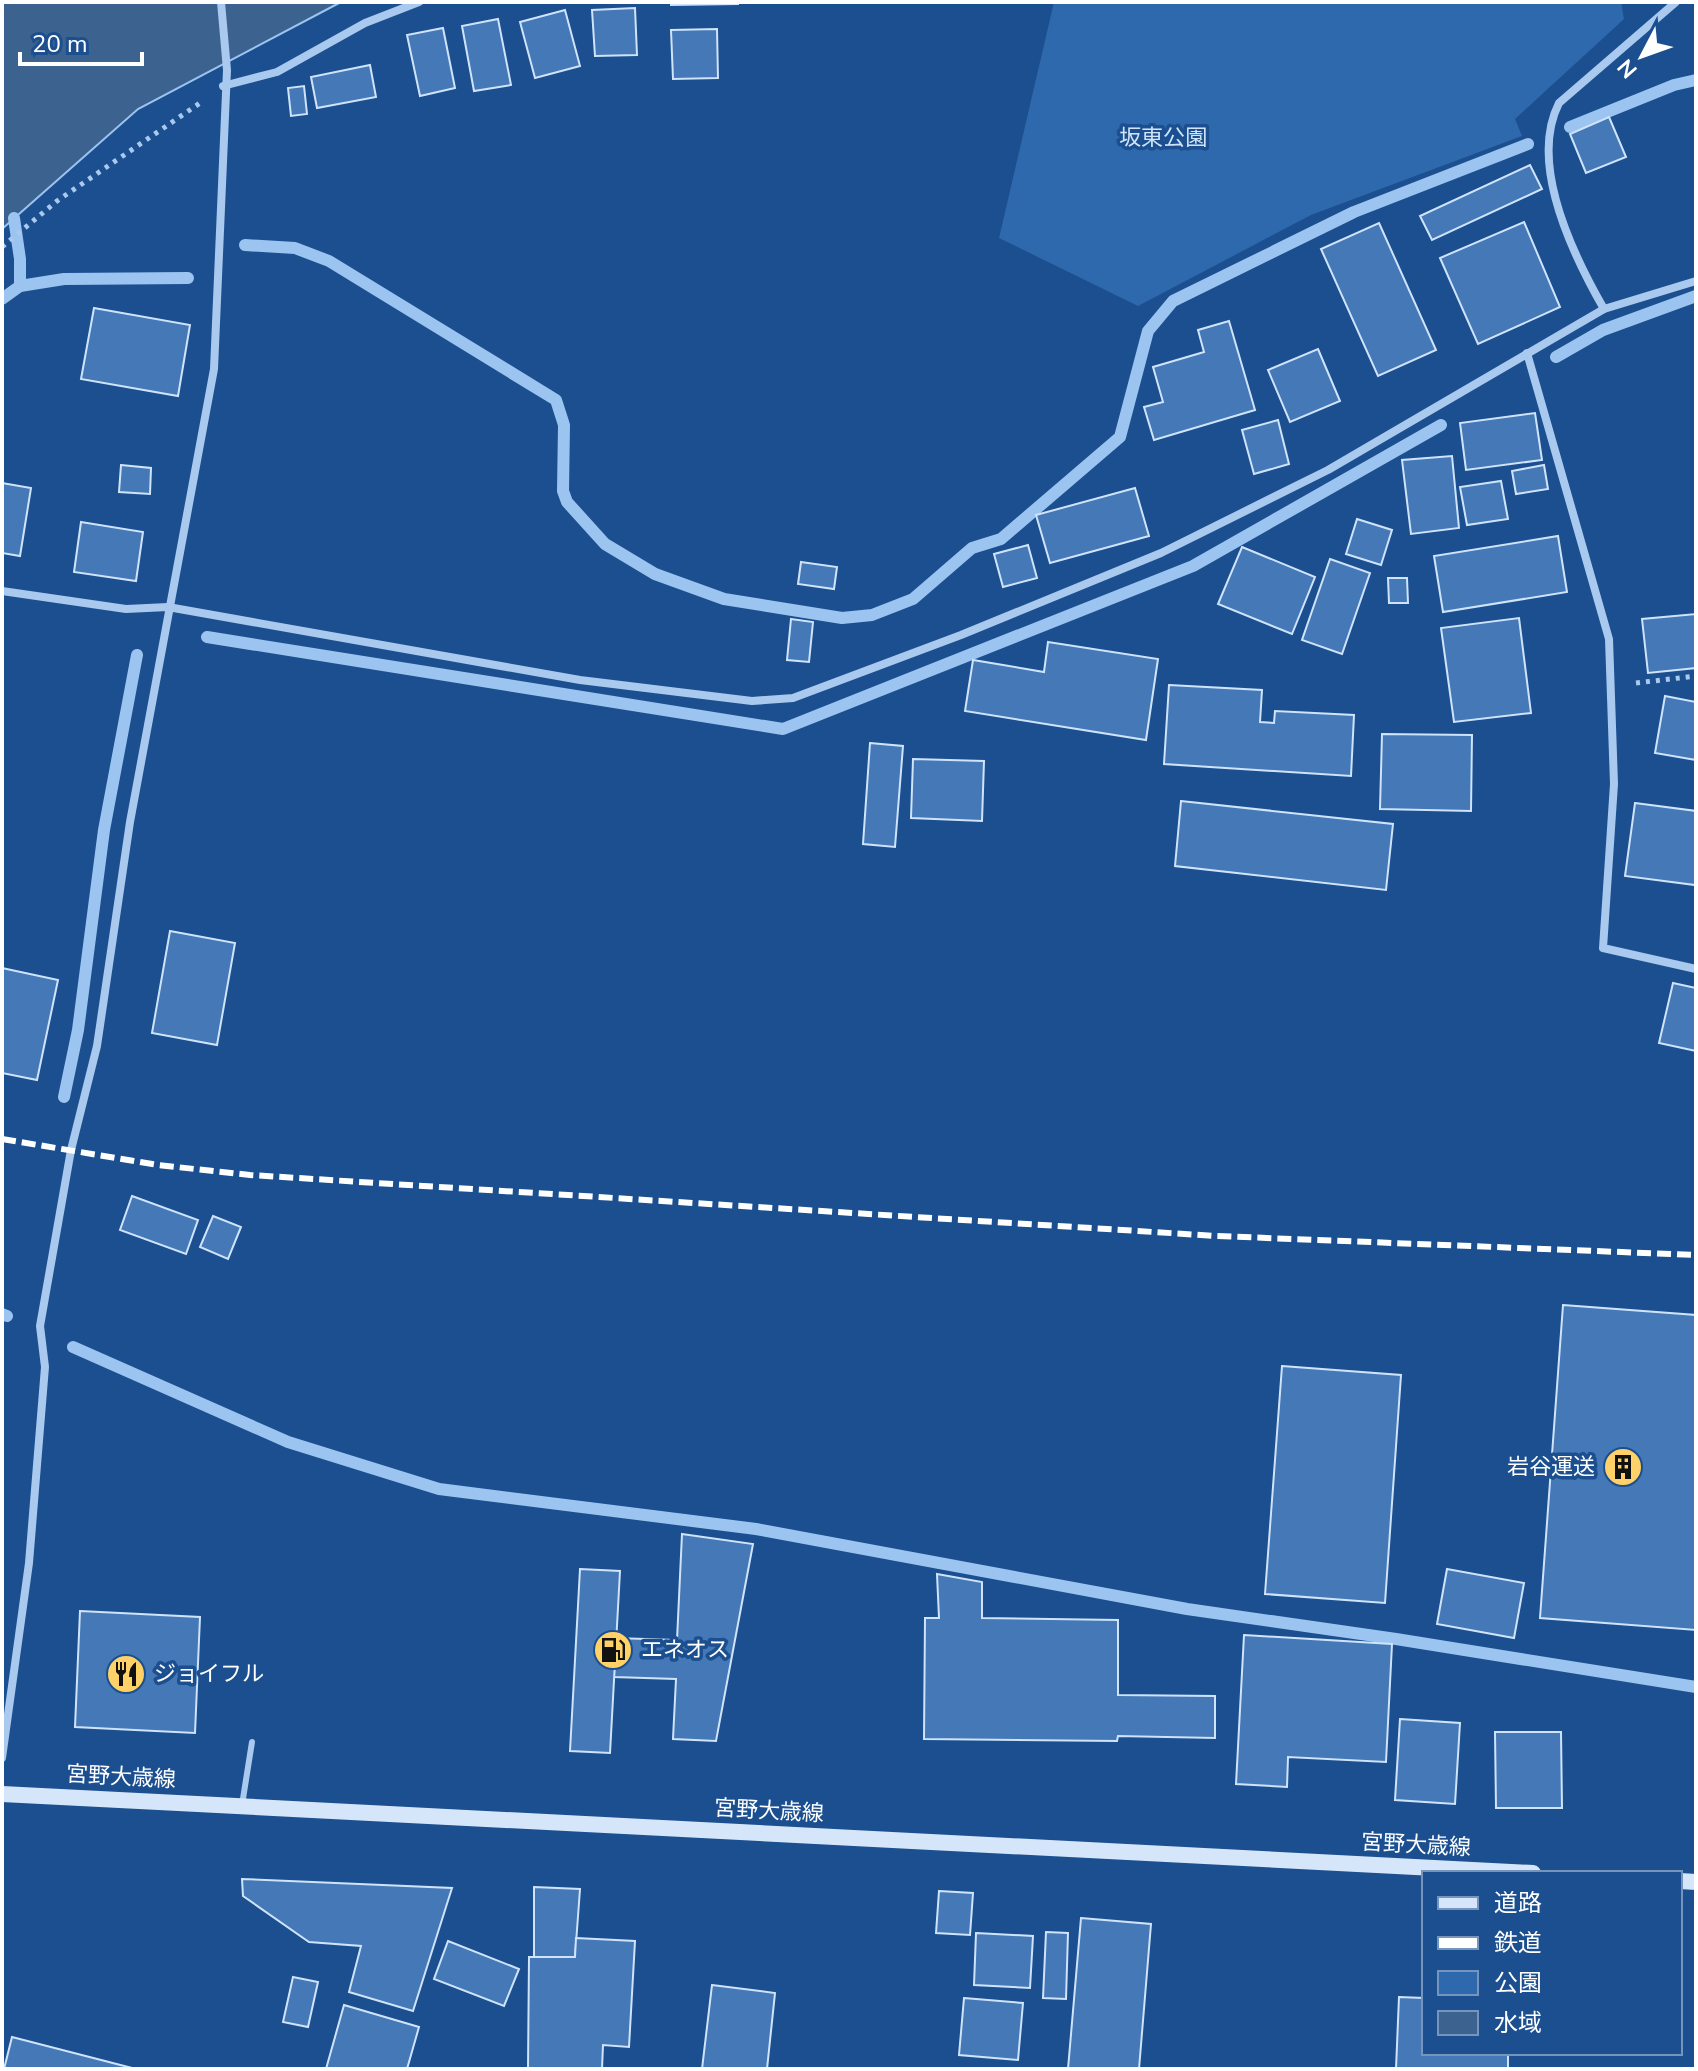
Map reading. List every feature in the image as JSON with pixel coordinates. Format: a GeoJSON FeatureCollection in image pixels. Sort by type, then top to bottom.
{"type":"FeatureCollection","features":[{"type":"Feature","properties":{"kind":"main road","name":"宮野大歳線"},"geometry":{"type":"LineString","coordinates":[[2,1794],[1495,1871]]}},
{"type":"Feature","properties":{"kind":"street"},"geometry":{"type":"LineString","coordinates":[[2,1758],[29,1563],[45,1367],[40,1326],[71,1150],[97,1046],[130,822],[214,369],[223,86],[227,70],[221,2]]}},
{"type":"Feature","properties":{"kind":"street"},"geometry":{"type":"LineString","coordinates":[[223,86],[277,72],[365,23],[419,2]]}},
{"type":"Feature","properties":{"kind":"street"},"geometry":{"type":"LineString","coordinates":[[1604,309],[1584,275],[1558,201],[1548,165],[1549,126],[1559,103],[1676,2]]}},
{"type":"Feature","properties":{"kind":"street"},"geometry":{"type":"LineString","coordinates":[[2,591],[126,609],[168,607],[580,680],[723,699],[793,698],[961,635],[1161,553],[1328,470],[1604,309],[1696,281]]}},
{"type":"Feature","properties":{"kind":"street"},"geometry":{"type":"LineString","coordinates":[[1527,353],[1609,639],[1614,784],[1603,948],[1696,969]]}},
{"type":"Feature","properties":{"kind":"lane"},"geometry":{"type":"LineString","coordinates":[[242,1805],[252,1742]]}},
{"type":"Feature","properties":{"kind":"path"},"geometry":{"type":"LineString","coordinates":[[2,247],[57,201],[223,86]]}},
{"type":"Feature","properties":{"kind":"path"},"geometry":{"type":"LineString","coordinates":[[1611,686],[1696,676]]}},
{"type":"Feature","properties":{"kind":"green space","name":"坂東公園"},"geometry":{"type":"Polygon","coordinates":[[[1054,2],[1621,2],[1624,19],[1515,119],[1522,136],[1311,215],[1138,306],[999,238],[1054,2]]]}},
{"type":"Feature","properties":{"kind":"water"},"geometry":{"type":"Polygon","coordinates":[[[2,2],[341,2],[138,109],[2,229],[2,2]]]}},
{"type":"Feature","properties":{"kind":"building"},"geometry":{"type":"Polygon","coordinates":[[[671,2],[738,2],[738,4],[671,5],[671,2]]]}},
{"type":"Feature","properties":{"kind":"building"},"geometry":{"type":"Polygon","coordinates":[[[635,8],[637,55],[595,56],[592,10],[635,8]]]}},
{"type":"Feature","properties":{"kind":"building"},"geometry":{"type":"Polygon","coordinates":[[[565,10],[580,66],[535,78],[520,22],[565,10]]]}},
{"type":"Feature","properties":{"kind":"building"},"geometry":{"type":"Polygon","coordinates":[[[498,19],[511,85],[474,91],[462,26],[498,19]]]}},
{"type":"Feature","properties":{"kind":"building"},"geometry":{"type":"Polygon","coordinates":[[[443,28],[455,88],[420,96],[407,35],[443,28]]]}},
{"type":"Feature","properties":{"kind":"building"},"geometry":{"type":"Polygon","coordinates":[[[717,29],[718,78],[673,79],[671,30],[717,29]]]}},
{"type":"Feature","properties":{"kind":"building"},"geometry":{"type":"Polygon","coordinates":[[[370,65],[376,97],[317,108],[311,77],[370,65]]]}},
{"type":"Feature","properties":{"kind":"building"},"geometry":{"type":"Polygon","coordinates":[[[304,86],[307,114],[291,116],[288,88],[304,86]]]}},
{"type":"Feature","properties":{"kind":"building"},"geometry":{"type":"Polygon","coordinates":[[[1609,117],[1626,157],[1586,173],[1570,134],[1609,117]]]}},
{"type":"Feature","properties":{"kind":"building"},"geometry":{"type":"Polygon","coordinates":[[[1530,165],[1542,189],[1432,240],[1420,216],[1530,165]]]}},
{"type":"Feature","properties":{"kind":"building"},"geometry":{"type":"Polygon","coordinates":[[[1524,222],[1560,307],[1478,344],[1440,258],[1524,222]]]}},
{"type":"Feature","properties":{"kind":"building"},"geometry":{"type":"Polygon","coordinates":[[[1379,223],[1436,350],[1378,376],[1321,249],[1379,223]]]}},
{"type":"Feature","properties":{"kind":"building"},"geometry":{"type":"Polygon","coordinates":[[[94,308],[190,325],[178,396],[81,379],[94,308]]]}},
{"type":"Feature","properties":{"kind":"building"},"geometry":{"type":"Polygon","coordinates":[[[1229,321],[1255,410],[1154,440],[1144,407],[1163,402],[1153,367],[1204,352],[1198,330],[1229,321]]]}},
{"type":"Feature","properties":{"kind":"building"},"geometry":{"type":"Polygon","coordinates":[[[1318,349],[1340,401],[1290,422],[1268,370],[1318,349]]]}},
{"type":"Feature","properties":{"kind":"building"},"geometry":{"type":"Polygon","coordinates":[[[1535,413],[1542,460],[1466,470],[1460,423],[1535,413]]]}},
{"type":"Feature","properties":{"kind":"building"},"geometry":{"type":"Polygon","coordinates":[[[1278,420],[1289,464],[1254,474],[1242,430],[1278,420]]]}},
{"type":"Feature","properties":{"kind":"building"},"geometry":{"type":"Polygon","coordinates":[[[1452,456],[1459,528],[1411,534],[1402,460],[1452,456]]]}},
{"type":"Feature","properties":{"kind":"building"},"geometry":{"type":"Polygon","coordinates":[[[121,465],[151,468],[150,494],[119,492],[121,465]]]}},
{"type":"Feature","properties":{"kind":"building"},"geometry":{"type":"Polygon","coordinates":[[[1544,465],[1548,489],[1516,494],[1512,471],[1544,465]]]}},
{"type":"Feature","properties":{"kind":"building"},"geometry":{"type":"Polygon","coordinates":[[[1501,481],[1508,519],[1467,525],[1460,487],[1501,481]]]}},
{"type":"Feature","properties":{"kind":"building"},"geometry":{"type":"Polygon","coordinates":[[[2,483],[31,488],[20,556],[2,553],[2,483]]]}},
{"type":"Feature","properties":{"kind":"building"},"geometry":{"type":"Polygon","coordinates":[[[1135,488],[1149,536],[1050,563],[1036,515],[1135,488]]]}},
{"type":"Feature","properties":{"kind":"building"},"geometry":{"type":"Polygon","coordinates":[[[1357,519],[1392,530],[1381,565],[1346,554],[1357,519]]]}},
{"type":"Feature","properties":{"kind":"building"},"geometry":{"type":"Polygon","coordinates":[[[81,522],[143,532],[136,581],[74,572],[81,522]]]}},
{"type":"Feature","properties":{"kind":"building"},"geometry":{"type":"Polygon","coordinates":[[[1558,536],[1567,592],[1443,612],[1434,556],[1558,536]]]}},
{"type":"Feature","properties":{"kind":"building"},"geometry":{"type":"Polygon","coordinates":[[[1028,545],[1037,578],[1003,587],[994,554],[1028,545]]]}},
{"type":"Feature","properties":{"kind":"building"},"geometry":{"type":"Polygon","coordinates":[[[1242,547],[1315,577],[1292,634],[1218,604],[1242,547]]]}},
{"type":"Feature","properties":{"kind":"building"},"geometry":{"type":"Polygon","coordinates":[[[1330,559],[1370,573],[1342,654],[1302,640],[1330,559]]]}},
{"type":"Feature","properties":{"kind":"building"},"geometry":{"type":"Polygon","coordinates":[[[801,562],[837,567],[834,589],[798,584],[801,562]]]}},
{"type":"Feature","properties":{"kind":"building"},"geometry":{"type":"Polygon","coordinates":[[[1388,578],[1407,578],[1408,603],[1389,603],[1388,578]]]}},
{"type":"Feature","properties":{"kind":"building"},"geometry":{"type":"Polygon","coordinates":[[[1696,614],[1696,668],[1648,673],[1642,619],[1696,614]]]}},
{"type":"Feature","properties":{"kind":"building"},"geometry":{"type":"Polygon","coordinates":[[[1519,618],[1531,713],[1454,722],[1441,628],[1519,618]]]}},
{"type":"Feature","properties":{"kind":"building"},"geometry":{"type":"Polygon","coordinates":[[[791,619],[813,622],[809,662],[787,660],[791,619]]]}},
{"type":"Feature","properties":{"kind":"building"},"geometry":{"type":"Polygon","coordinates":[[[1048,642],[1158,659],[1146,740],[965,711],[973,660],[1044,672],[1048,642]]]}},
{"type":"Feature","properties":{"kind":"building"},"geometry":{"type":"Polygon","coordinates":[[[1169,685],[1262,690],[1260,722],[1274,723],[1275,711],[1354,715],[1351,776],[1164,764],[1169,685]]]}},
{"type":"Feature","properties":{"kind":"building"},"geometry":{"type":"Polygon","coordinates":[[[1665,696],[1696,702],[1696,760],[1655,753],[1665,696]]]}},
{"type":"Feature","properties":{"kind":"building"},"geometry":{"type":"Polygon","coordinates":[[[1382,734],[1472,735],[1471,811],[1380,809],[1382,734]]]}},
{"type":"Feature","properties":{"kind":"building"},"geometry":{"type":"Polygon","coordinates":[[[870,743],[903,746],[895,847],[863,844],[870,743]]]}},
{"type":"Feature","properties":{"kind":"building"},"geometry":{"type":"Polygon","coordinates":[[[913,759],[984,761],[982,821],[911,818],[913,759]]]}},
{"type":"Feature","properties":{"kind":"building"},"geometry":{"type":"Polygon","coordinates":[[[1181,801],[1393,824],[1386,890],[1175,866],[1181,801]]]}},
{"type":"Feature","properties":{"kind":"building"},"geometry":{"type":"Polygon","coordinates":[[[1635,803],[1696,811],[1695,885],[1625,876],[1635,803]]]}},
{"type":"Feature","properties":{"kind":"building"},"geometry":{"type":"Polygon","coordinates":[[[170,931],[235,943],[217,1045],[152,1033],[170,931]]]}},
{"type":"Feature","properties":{"kind":"building"},"geometry":{"type":"Polygon","coordinates":[[[2,968],[58,980],[37,1080],[2,1073],[2,968]]]}},
{"type":"Feature","properties":{"kind":"building"},"geometry":{"type":"Polygon","coordinates":[[[1673,983],[1696,988],[1696,1051],[1659,1043],[1673,983]]]}},
{"type":"Feature","properties":{"kind":"building"},"geometry":{"type":"Polygon","coordinates":[[[132,1196],[198,1220],[186,1254],[120,1230],[132,1196]]]}},
{"type":"Feature","properties":{"kind":"building"},"geometry":{"type":"Polygon","coordinates":[[[213,1216],[241,1227],[228,1259],[200,1247],[213,1216]]]}},
{"type":"Feature","properties":{"kind":"building","name":"岩谷運送"},"geometry":{"type":"Polygon","coordinates":[[[1563,1305],[1696,1315],[1696,1630],[1540,1618],[1563,1305]]]}},
{"type":"Feature","properties":{"kind":"building"},"geometry":{"type":"Polygon","coordinates":[[[1282,1366],[1401,1375],[1385,1603],[1265,1594],[1282,1366]]]}},
{"type":"Feature","properties":{"kind":"building"},"geometry":{"type":"Polygon","coordinates":[[[682,1534],[753,1544],[716,1741],[673,1739],[676,1679],[614,1677],[615,1638],[677,1640],[682,1534]]]}},
{"type":"Feature","properties":{"kind":"building"},"geometry":{"type":"Polygon","coordinates":[[[580,1569],[620,1571],[610,1753],[570,1751],[580,1569]]]}},
{"type":"Feature","properties":{"kind":"building"},"geometry":{"type":"Polygon","coordinates":[[[1447,1569],[1524,1583],[1514,1638],[1437,1624],[1447,1569]]]}},
{"type":"Feature","properties":{"kind":"building"},"geometry":{"type":"Polygon","coordinates":[[[937,1574],[982,1582],[982,1618],[1118,1620],[1118,1695],[1215,1696],[1215,1738],[1118,1736],[1117,1741],[924,1739],[925,1618],[939,1618],[937,1574]]]}},
{"type":"Feature","properties":{"kind":"building"},"geometry":{"type":"Polygon","coordinates":[[[80,1611],[200,1617],[195,1733],[75,1727],[80,1611]]]}},
{"type":"Feature","properties":{"kind":"building"},"geometry":{"type":"Polygon","coordinates":[[[1244,1635],[1392,1644],[1386,1762],[1288,1757],[1287,1787],[1236,1784],[1244,1635]]]}},
{"type":"Feature","properties":{"kind":"building"},"geometry":{"type":"Polygon","coordinates":[[[1400,1719],[1460,1723],[1455,1804],[1395,1800],[1400,1719]]]}},
{"type":"Feature","properties":{"kind":"building"},"geometry":{"type":"Polygon","coordinates":[[[1495,1732],[1561,1732],[1562,1808],[1496,1808],[1495,1732]]]}},
{"type":"Feature","properties":{"kind":"building"},"geometry":{"type":"Polygon","coordinates":[[[242,1879],[452,1888],[413,2011],[349,1992],[361,1946],[309,1942],[243,1896],[242,1879]]]}},
{"type":"Feature","properties":{"kind":"building"},"geometry":{"type":"Polygon","coordinates":[[[534,1887],[580,1889],[575,1957],[534,1957],[534,1887]]]}},
{"type":"Feature","properties":{"kind":"building"},"geometry":{"type":"Polygon","coordinates":[[[939,1891],[973,1893],[970,1935],[936,1933],[939,1891]]]}},
{"type":"Feature","properties":{"kind":"building"},"geometry":{"type":"Polygon","coordinates":[[[1081,1918],[1151,1924],[1139,2069],[1068,2069],[1081,1918]]]}},
{"type":"Feature","properties":{"kind":"building"},"geometry":{"type":"Polygon","coordinates":[[[1046,1932],[1068,1933],[1066,1999],[1043,1998],[1046,1932]]]}},
{"type":"Feature","properties":{"kind":"building"},"geometry":{"type":"Polygon","coordinates":[[[976,1933],[1033,1936],[1030,1988],[974,1985],[976,1933]]]}},
{"type":"Feature","properties":{"kind":"building"},"geometry":{"type":"Polygon","coordinates":[[[576,1938],[635,1941],[629,2047],[603,2045],[602,2069],[528,2069],[529,1957],[575,1957],[576,1938]]]}},
{"type":"Feature","properties":{"kind":"building"},"geometry":{"type":"Polygon","coordinates":[[[448,1941],[519,1969],[504,2006],[434,1979],[448,1941]]]}},
{"type":"Feature","properties":{"kind":"building"},"geometry":{"type":"Polygon","coordinates":[[[293,1977],[318,1982],[308,2027],[283,2022],[293,1977]]]}},
{"type":"Feature","properties":{"kind":"building"},"geometry":{"type":"Polygon","coordinates":[[[712,1985],[775,1993],[767,2069],[702,2069],[712,1985]]]}},
{"type":"Feature","properties":{"kind":"building"},"geometry":{"type":"Polygon","coordinates":[[[1399,1997],[1422,1998],[1422,2055],[1508,2055],[1508,2069],[1396,2069],[1399,1997]]]}},
{"type":"Feature","properties":{"kind":"building"},"geometry":{"type":"Polygon","coordinates":[[[964,1998],[1023,2003],[1018,2060],[959,2055],[964,1998]]]}},
{"type":"Feature","properties":{"kind":"building"},"geometry":{"type":"Polygon","coordinates":[[[344,2005],[419,2027],[407,2069],[326,2069],[344,2005]]]}},
{"type":"Feature","properties":{"kind":"building"},"geometry":{"type":"Polygon","coordinates":[[[12,2037],[136,2069],[4,2069],[12,2037]]]}},
{"type":"Feature","properties":{"kind":"waterway"},"geometry":{"type":"LineString","coordinates":[[1570,127],[1674,85],[1696,80]]}},
{"type":"Feature","properties":{"kind":"waterway"},"geometry":{"type":"LineString","coordinates":[[245,245],[295,248],[329,261],[556,400],[564,425],[563,491],[567,502],[605,544],[655,574],[724,599],[842,618],[872,615],[913,599],[972,548],[1001,539],[1120,437],[1148,331],[1173,301],[1354,212],[1528,144]]}},
{"type":"Feature","properties":{"kind":"waterway"},"geometry":{"type":"LineString","coordinates":[[2,299],[20,286],[14,218]]}},
{"type":"Feature","properties":{"kind":"waterway"},"geometry":{"type":"LineString","coordinates":[[20,286],[64,279],[188,278]]}},
{"type":"Feature","properties":{"kind":"waterway"},"geometry":{"type":"LineString","coordinates":[[1556,357],[1603,330],[1696,296]]}},
{"type":"Feature","properties":{"kind":"waterway"},"geometry":{"type":"LineString","coordinates":[[207,637],[783,729],[1193,566],[1441,425]]}},
{"type":"Feature","properties":{"kind":"waterway"},"geometry":{"type":"LineString","coordinates":[[64,1097],[78,1030],[104,830],[137,655]]}},
{"type":"Feature","properties":{"kind":"waterway"},"geometry":{"type":"LineString","coordinates":[[2,1314],[7,1316]]}},
{"type":"Feature","properties":{"kind":"waterway"},"geometry":{"type":"LineString","coordinates":[[73,1347],[288,1442],[439,1489],[756,1529],[1187,1609],[1696,1687]]}},
{"type":"Feature","properties":{"kind":"railway"},"geometry":{"type":"LineString","coordinates":[[2,1139],[158,1165],[250,1175],[1217,1236],[1696,1255]]}},
{"type":"Feature","properties":{"kind":"place","name":"岩谷運送"},"geometry":{"type":"Point","coordinates":[1623,1467]}},
{"type":"Feature","properties":{"kind":"place","name":"エネオス"},"geometry":{"type":"Point","coordinates":[613,1650]}},
{"type":"Feature","properties":{"kind":"place","name":"ジョイフル"},"geometry":{"type":"Point","coordinates":[126,1674]}}]}
